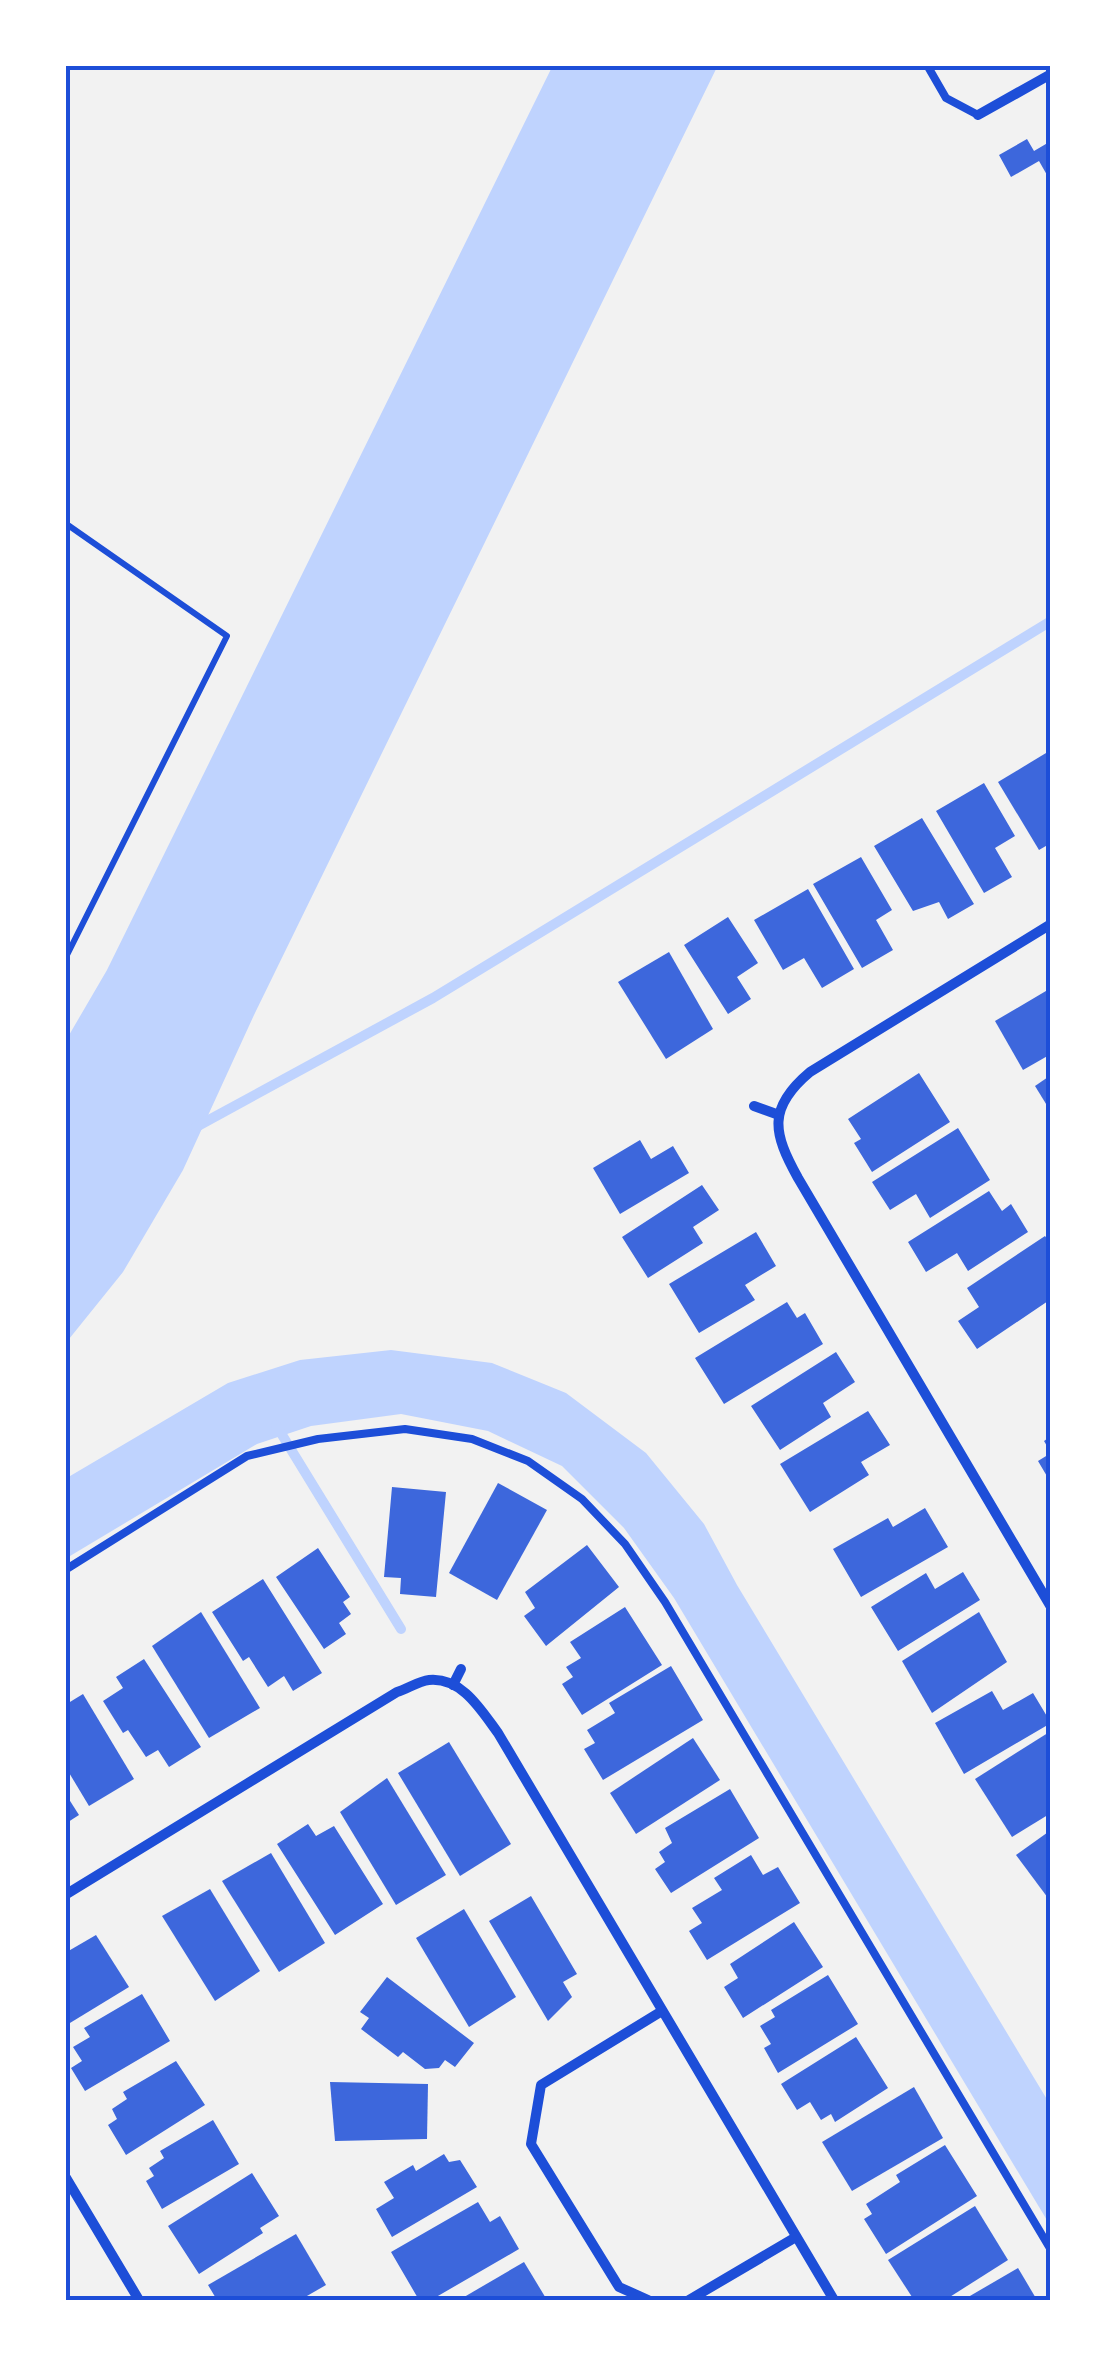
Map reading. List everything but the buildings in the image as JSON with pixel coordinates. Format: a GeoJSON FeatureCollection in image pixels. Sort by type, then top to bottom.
{"type":"FeatureCollection","features":[{"type":"Feature","properties":{"kind":"street"},"geometry":{"type":"LineString","coordinates":[[978,115],[1051,74]]}},
{"type":"Feature","properties":{"kind":"street"},"geometry":{"type":"LineString","coordinates":[[1051,924],[810,1072],[786,1094],[778,1118],[779,1140],[798,1178],[1051,1607]]}},
{"type":"Feature","properties":{"kind":"street"},"geometry":{"type":"LineString","coordinates":[[754,1106],[778,1118]]}},
{"type":"Feature","properties":{"kind":"street"},"geometry":{"type":"LineString","coordinates":[[453,1685],[461,1669]]}},
{"type":"Feature","properties":{"kind":"street"},"geometry":{"type":"LineString","coordinates":[[65,1894],[398,1692],[429,1680],[453,1685],[473,1698],[498,1733],[834,2300]]}},
{"type":"Feature","properties":{"kind":"street"},"geometry":{"type":"LineString","coordinates":[[648,2300],[620,2287],[531,2144],[540,2085],[662,2011]]}},
{"type":"Feature","properties":{"kind":"street"},"geometry":{"type":"LineString","coordinates":[[65,2176],[139,2300]]}},
{"type":"Feature","properties":{"kind":"street"},"geometry":{"type":"LineString","coordinates":[[689,2300],[796,2237]]}},
{"type":"Feature","properties":{"kind":"lane"},"geometry":{"type":"LineString","coordinates":[[927,65],[946,98],[978,115]]}},
{"type":"Feature","properties":{"kind":"lane"},"geometry":{"type":"LineString","coordinates":[[65,1570],[247,1456],[289,1446],[406,1429],[472,1439],[528,1461],[582,1499],[625,1544],[665,1602],[1051,2250]]}},
{"type":"Feature","properties":{"kind":"path"},"geometry":{"type":"LineString","coordinates":[[65,522],[228,636],[65,959]]}},
{"type":"Feature","properties":{"kind":"water"},"geometry":{"type":"Polygon","coordinates":[[[553,65],[718,65],[254,1015],[183,1170],[123,1272],[65,1344],[65,1042],[107,970],[553,65]]]}},
{"type":"Feature","properties":{"kind":"water"},"geometry":{"type":"Polygon","coordinates":[[[391,1350],[492,1363],[566,1393],[646,1453],[704,1524],[1051,2106],[1051,2227],[674,1598],[624,1528],[562,1466],[488,1431],[401,1414],[311,1426],[257,1444],[65,1559],[65,1479],[228,1383],[300,1360],[391,1350]]]}},
{"type":"Feature","properties":{"kind":"waterway"},"geometry":{"type":"LineString","coordinates":[[196,1127],[433,998],[1051,621]]}},
{"type":"Feature","properties":{"kind":"waterway"},"geometry":{"type":"LineString","coordinates":[[276,1425],[401,1629]]}}]}
